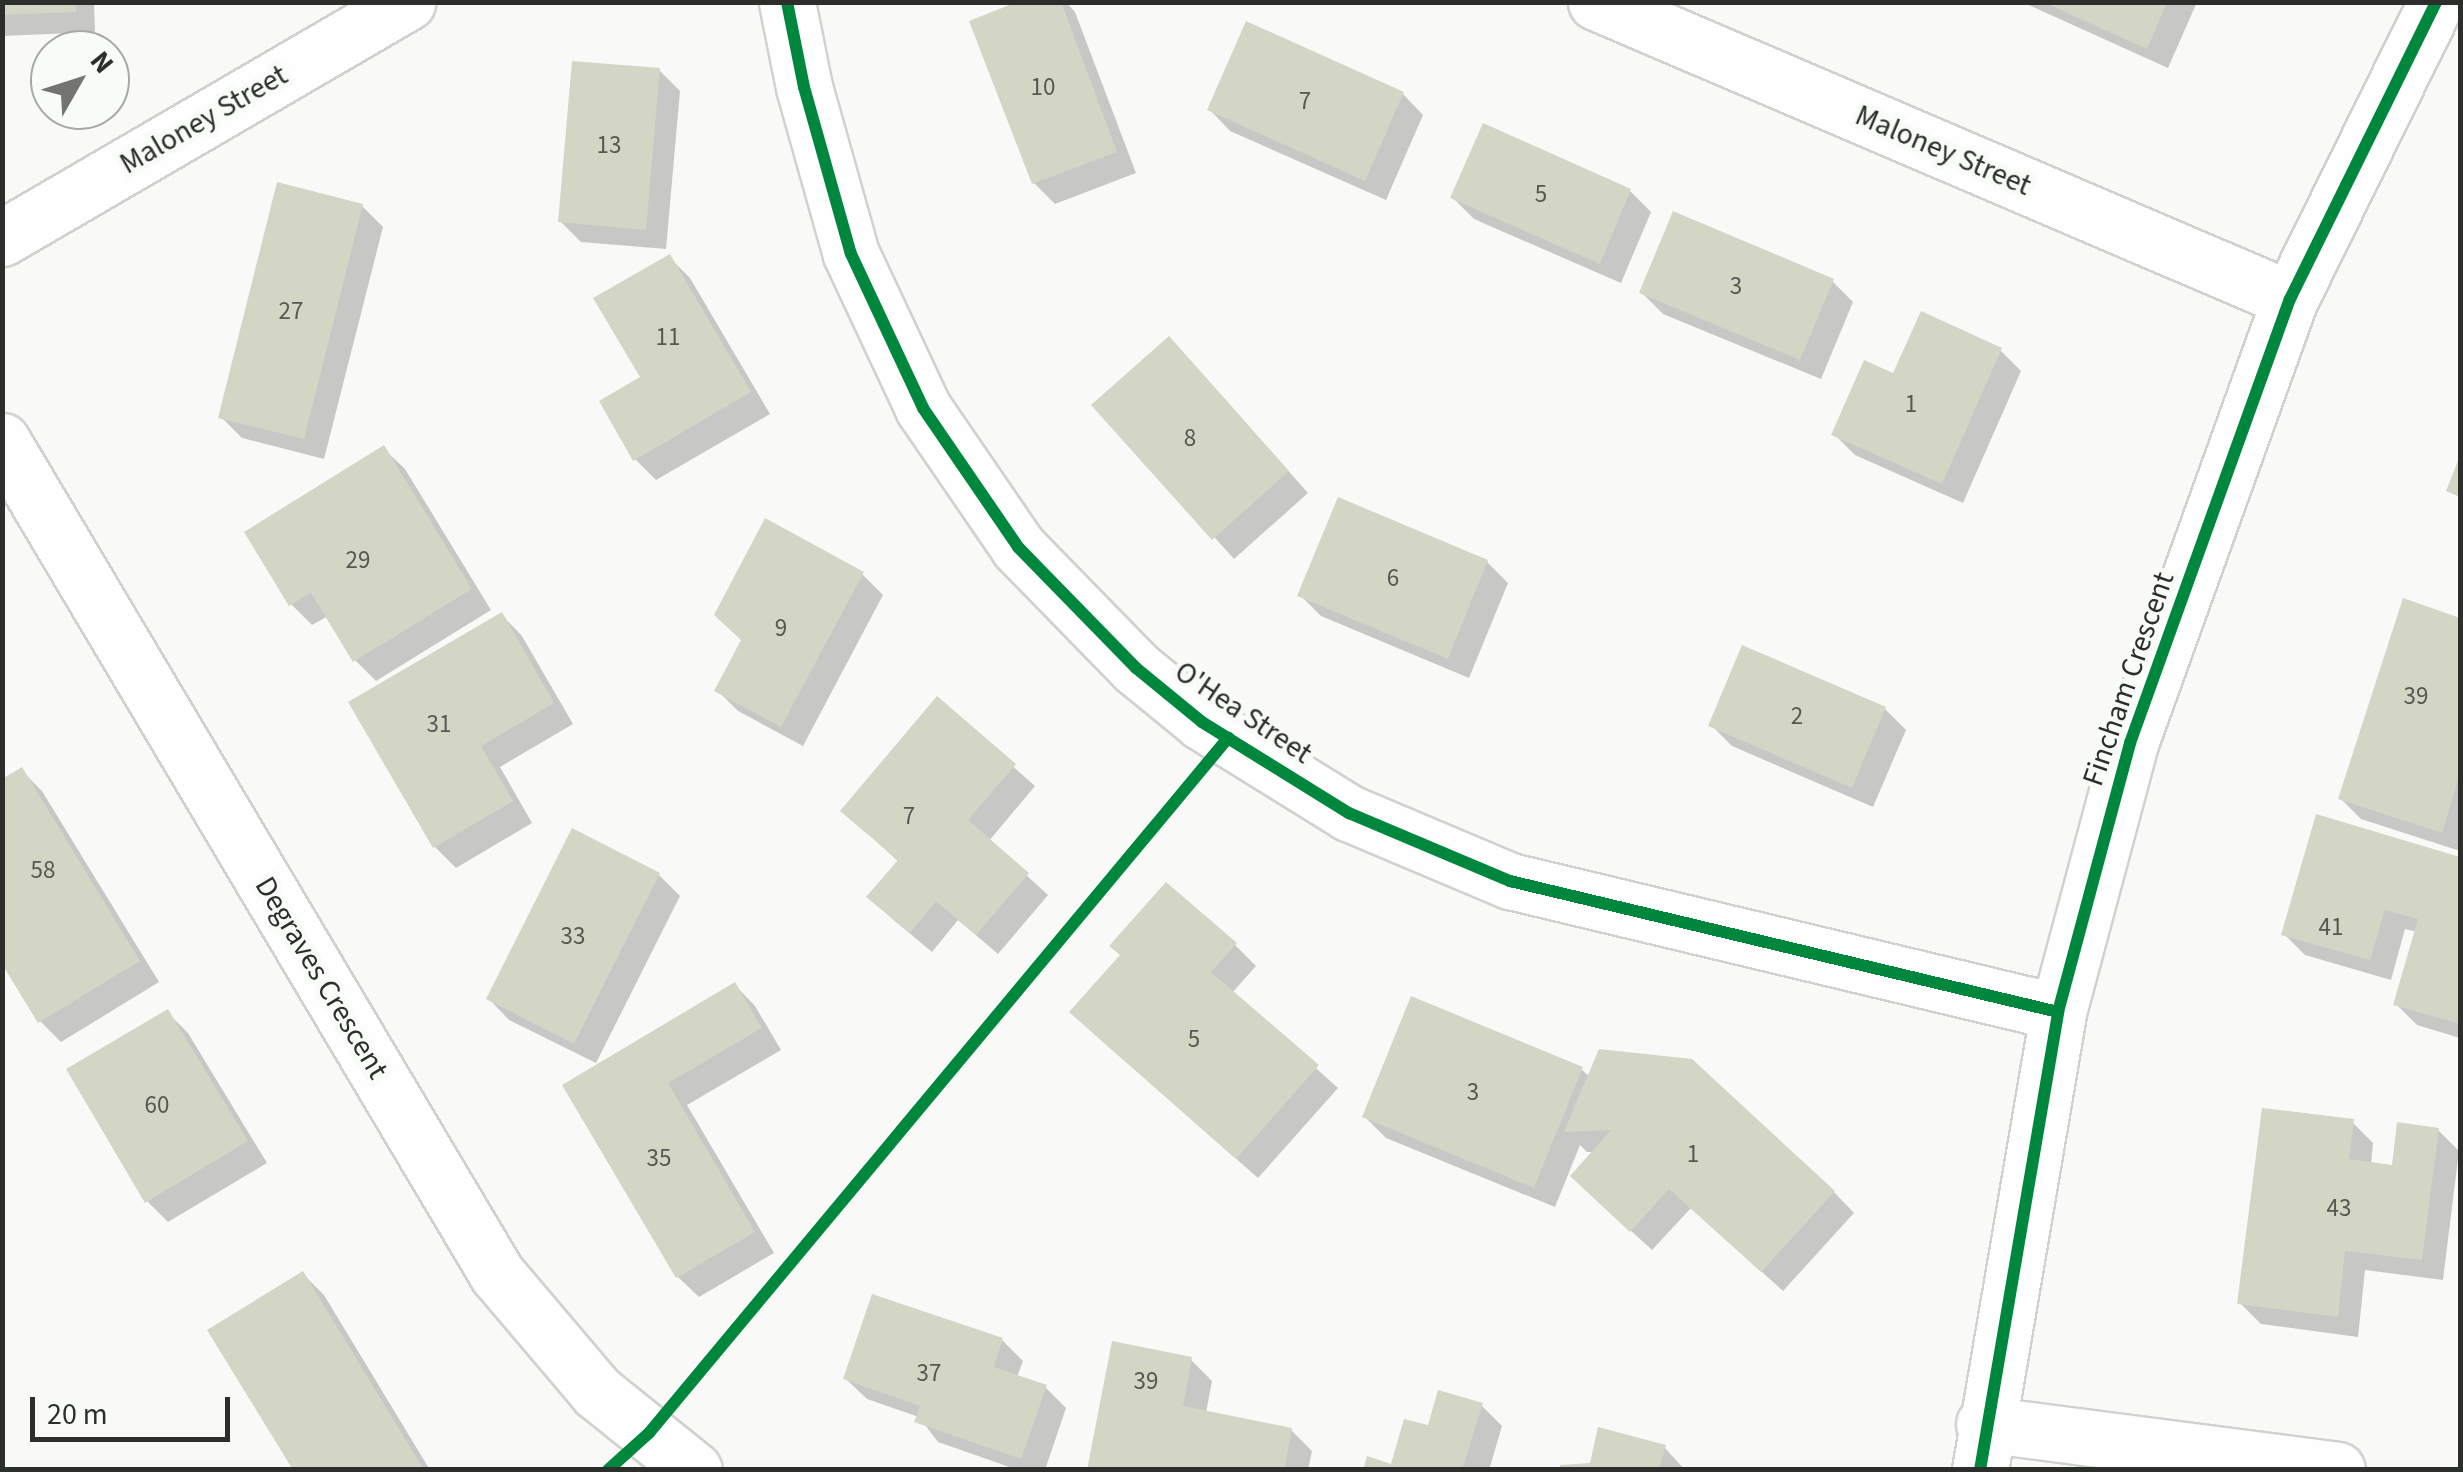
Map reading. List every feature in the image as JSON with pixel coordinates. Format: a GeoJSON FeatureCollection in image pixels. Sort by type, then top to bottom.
{"type":"FeatureCollection","features":[{"type":"Feature","properties":{"kind":"street","name":"Maloney Street"},"geometry":{"type":"LineString","coordinates":[[2,238],[407,2]]}},
{"type":"Feature","properties":{"kind":"street","name":"O'Hea Street"},"geometry":{"type":"LineString","coordinates":[[787,2],[804,87],[851,254],[922,408],[1018,547],[1136,668],[1202,722],[1349,813],[1510,881],[2058,1012]]}},
{"type":"Feature","properties":{"kind":"street","name":"Maloney Street"},"geometry":{"type":"LineString","coordinates":[[1596,2],[2290,299]]}},
{"type":"Feature","properties":{"kind":"street","name":"Fincham Crescent"},"geometry":{"type":"LineString","coordinates":[[1982,1447],[2058,1012],[2130,743],[2290,299],[2436,2]]}},
{"type":"Feature","properties":{"kind":"street","name":"Degraves Crescent"},"geometry":{"type":"LineString","coordinates":[[2,441],[496,1274],[598,1392],[694,1470]]}},
{"type":"Feature","properties":{"kind":"street"},"geometry":{"type":"LineString","coordinates":[[1982,1447],[2338,1470]]}},
{"type":"Feature","properties":{"kind":"building"},"geometry":{"type":"Polygon","coordinates":[[[2,2],[75,2],[76,12],[2,15],[2,2]]]}},
{"type":"Feature","properties":{"kind":"building"},"geometry":{"type":"Polygon","coordinates":[[[1017,2],[1061,2],[1117,152],[1032,184],[969,21],[1017,2]]]}},
{"type":"Feature","properties":{"kind":"building"},"geometry":{"type":"Polygon","coordinates":[[[2043,2],[2167,2],[2147,49],[2043,2]]]}},
{"type":"Feature","properties":{"kind":"building"},"geometry":{"type":"Polygon","coordinates":[[[1246,21],[1404,92],[1365,181],[1207,110],[1246,21]]]}},
{"type":"Feature","properties":{"kind":"building"},"geometry":{"type":"Polygon","coordinates":[[[572,61],[660,68],[646,230],[558,222],[572,61]]]}},
{"type":"Feature","properties":{"kind":"building"},"geometry":{"type":"Polygon","coordinates":[[[1483,123],[1631,189],[1600,264],[1450,198],[1483,123]]]}},
{"type":"Feature","properties":{"kind":"building"},"geometry":{"type":"Polygon","coordinates":[[[277,182],[363,204],[304,439],[218,418],[277,182]]]}},
{"type":"Feature","properties":{"kind":"building"},"geometry":{"type":"Polygon","coordinates":[[[1673,211],[1834,279],[1800,360],[1639,293],[1673,211]]]}},
{"type":"Feature","properties":{"kind":"building"},"geometry":{"type":"Polygon","coordinates":[[[670,254],[751,392],[633,461],[599,401],[640,377],[593,298],[670,254]]]}},
{"type":"Feature","properties":{"kind":"building"},"geometry":{"type":"Polygon","coordinates":[[[1921,311],[2002,348],[1942,484],[1831,435],[1864,360],[1893,373],[1921,311]]]}},
{"type":"Feature","properties":{"kind":"building"},"geometry":{"type":"Polygon","coordinates":[[[1169,336],[1289,471],[1212,540],[1091,405],[1169,336]]]}},
{"type":"Feature","properties":{"kind":"building"},"geometry":{"type":"Polygon","coordinates":[[[384,445],[472,589],[353,662],[311,593],[289,606],[244,532],[384,445]]]}},
{"type":"Feature","properties":{"kind":"building"},"geometry":{"type":"Polygon","coordinates":[[[2460,456],[2460,497],[2446,491],[2460,456]]]}},
{"type":"Feature","properties":{"kind":"building"},"geometry":{"type":"Polygon","coordinates":[[[1338,497],[1488,560],[1448,659],[1297,596],[1338,497]]]}},
{"type":"Feature","properties":{"kind":"building"},"geometry":{"type":"Polygon","coordinates":[[[765,518],[864,572],[781,727],[714,691],[741,640],[714,615],[765,518]]]}},
{"type":"Feature","properties":{"kind":"building"},"geometry":{"type":"Polygon","coordinates":[[[2403,598],[2460,618],[2460,773],[2442,833],[2338,799],[2403,598]]]}},
{"type":"Feature","properties":{"kind":"building"},"geometry":{"type":"Polygon","coordinates":[[[502,612],[554,703],[481,746],[513,801],[433,848],[348,702],[502,612]]]}},
{"type":"Feature","properties":{"kind":"building"},"geometry":{"type":"Polygon","coordinates":[[[1742,645],[1886,707],[1852,788],[1708,726],[1742,645]]]}},
{"type":"Feature","properties":{"kind":"building"},"geometry":{"type":"Polygon","coordinates":[[[937,696],[1016,764],[968,820],[1029,873],[976,935],[936,901],[910,933],[866,897],[898,860],[840,811],[937,696]]]}},
{"type":"Feature","properties":{"kind":"building"},"geometry":{"type":"Polygon","coordinates":[[[22,767],[140,961],[38,1023],[2,964],[2,779],[22,767]]]}},
{"type":"Feature","properties":{"kind":"building"},"geometry":{"type":"Polygon","coordinates":[[[2316,814],[2460,857],[2460,1024],[2393,1005],[2418,919],[2385,910],[2370,960],[2281,935],[2316,814]]]}},
{"type":"Feature","properties":{"kind":"building"},"geometry":{"type":"Polygon","coordinates":[[[572,828],[660,873],[574,1044],[486,999],[572,828]]]}},
{"type":"Feature","properties":{"kind":"building"},"geometry":{"type":"Polygon","coordinates":[[[1166,882],[1237,943],[1211,972],[1319,1065],[1236,1159],[1069,1012],[1120,955],[1109,946],[1166,882]]]}},
{"type":"Feature","properties":{"kind":"building"},"geometry":{"type":"Polygon","coordinates":[[[735,982],[762,1028],[668,1083],[755,1232],[676,1278],[562,1085],[735,982]]]}},
{"type":"Feature","properties":{"kind":"building"},"geometry":{"type":"Polygon","coordinates":[[[1411,996],[1583,1067],[1534,1188],[1362,1117],[1411,996]]]}},
{"type":"Feature","properties":{"kind":"building"},"geometry":{"type":"Polygon","coordinates":[[[168,1009],[248,1141],[145,1203],[66,1069],[168,1009]]]}},
{"type":"Feature","properties":{"kind":"building"},"geometry":{"type":"Polygon","coordinates":[[[1599,1049],[1692,1059],[1835,1191],[1761,1272],[1669,1189],[1630,1232],[1570,1176],[1611,1130],[1564,1132],[1599,1049]]]}},
{"type":"Feature","properties":{"kind":"building"},"geometry":{"type":"Polygon","coordinates":[[[2262,1108],[2354,1119],[2349,1159],[2392,1165],[2397,1122],[2439,1128],[2422,1260],[2345,1251],[2338,1317],[2237,1304],[2262,1108]]]}},
{"type":"Feature","properties":{"kind":"building"},"geometry":{"type":"Polygon","coordinates":[[[303,1271],[424,1470],[293,1470],[207,1330],[303,1271]]]}},
{"type":"Feature","properties":{"kind":"building"},"geometry":{"type":"Polygon","coordinates":[[[872,1294],[1003,1338],[994,1367],[1047,1385],[1021,1459],[914,1422],[920,1406],[843,1379],[872,1294]]]}},
{"type":"Feature","properties":{"kind":"building"},"geometry":{"type":"Polygon","coordinates":[[[1112,1341],[1192,1357],[1183,1406],[1292,1428],[1284,1470],[1087,1470],[1112,1341]]]}},
{"type":"Feature","properties":{"kind":"building"},"geometry":{"type":"Polygon","coordinates":[[[1438,1390],[1483,1403],[1462,1470],[1363,1470],[1367,1456],[1391,1464],[1404,1419],[1428,1425],[1438,1390]]]}},
{"type":"Feature","properties":{"kind":"building"},"geometry":{"type":"Polygon","coordinates":[[[1598,1427],[1666,1445],[1659,1470],[1559,1470],[1560,1465],[1590,1463],[1598,1427]]]}},
{"type":"Feature","properties":{"kind":"cycle path"},"geometry":{"type":"LineString","coordinates":[[787,2],[804,87],[851,254],[923,408],[1018,547],[1136,668],[1202,722],[1349,813],[1510,881],[2058,1012]]}},
{"type":"Feature","properties":{"kind":"cycle path"},"geometry":{"type":"LineString","coordinates":[[1980,1470],[2058,1012],[2130,743],[2290,299],[2436,2]]}},
{"type":"Feature","properties":{"kind":"cycle path"},"geometry":{"type":"LineString","coordinates":[[608,1470],[649,1433],[1228,738]]}}]}
